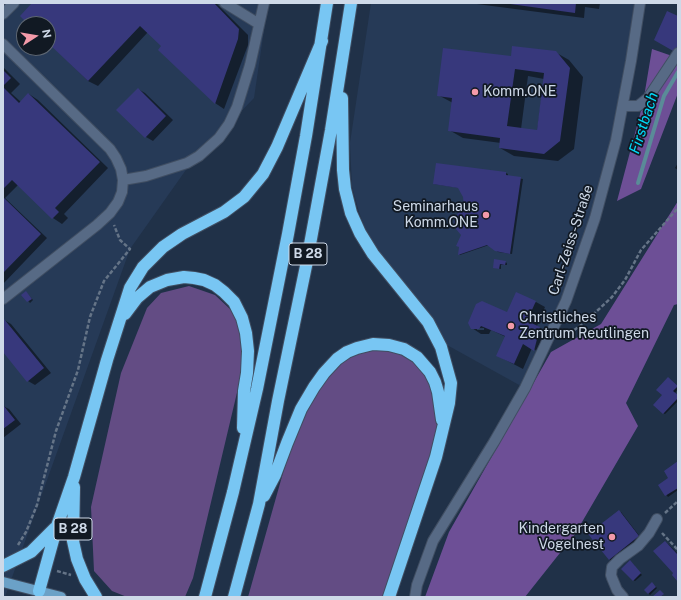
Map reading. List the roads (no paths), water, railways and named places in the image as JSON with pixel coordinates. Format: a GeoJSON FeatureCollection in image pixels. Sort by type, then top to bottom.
{"type":"FeatureCollection","features":[{"type":"Feature","properties":{"kind":"highway","name":"B 28"},"geometry":{"type":"LineString","coordinates":[[205,597],[224,530],[242,455],[288,234],[328,3]]}},
{"type":"Feature","properties":{"kind":"highway","name":"B 28"},"geometry":{"type":"LineString","coordinates":[[234,597],[259,504],[278,401],[309,252],[342,66],[351,3]]}},
{"type":"Feature","properties":{"kind":"highway","name":"B 28"},"geometry":{"type":"LineString","coordinates":[[39,591],[130,288],[143,267],[163,247],[182,234],[224,212],[244,197],[263,174],[277,147],[322,41]]}},
{"type":"Feature","properties":{"kind":"highway","name":"B 28"},"geometry":{"type":"LineString","coordinates":[[342,66],[343,170],[345,188],[351,213],[360,233],[373,254],[428,322],[441,347],[451,383],[450,404],[444,430],[389,597]]}},
{"type":"Feature","properties":{"kind":"highway","name":"B 28"},"geometry":{"type":"LineString","coordinates":[[119,322],[137,298],[150,288],[167,280],[184,277],[204,280],[224,292],[234,302],[244,325],[248,351],[244,391],[242,455]]}},
{"type":"Feature","properties":{"kind":"highway"},"geometry":{"type":"LineString","coordinates":[[259,504],[275,475],[301,409],[324,372],[337,359],[347,352],[373,344],[389,345],[404,349],[417,357],[430,372],[435,382],[444,430]]}},
{"type":"Feature","properties":{"kind":"highway","name":"B 28"},"geometry":{"type":"LineString","coordinates":[[74,477],[73,541],[77,559],[85,579],[96,597]]}},
{"type":"Feature","properties":{"kind":"highway","name":"B 28"},"geometry":{"type":"LineString","coordinates":[[3,566],[31,552],[58,526]]}},
{"type":"Feature","properties":{"kind":"main road"},"geometry":{"type":"LineString","coordinates":[[3,582],[61,597]]}},
{"type":"Feature","properties":{"kind":"street"},"geometry":{"type":"LineString","coordinates":[[3,14],[14,3]]}},
{"type":"Feature","properties":{"kind":"street"},"geometry":{"type":"LineString","coordinates":[[225,3],[259,24]]}},
{"type":"Feature","properties":{"kind":"street"},"geometry":{"type":"LineString","coordinates":[[123,180],[146,176],[187,163],[199,156],[219,138],[229,124],[237,107],[250,65],[264,3]]}},
{"type":"Feature","properties":{"kind":"street","name":"Carl-Zeiss-Straße"},"geometry":{"type":"LineString","coordinates":[[415,597],[417,585],[433,541],[521,395],[553,330],[571,289],[595,218],[614,147],[632,61],[640,3]]}},
{"type":"Feature","properties":{"kind":"street"},"geometry":{"type":"LineString","coordinates":[[3,44],[110,149],[121,169],[123,180],[122,192],[118,202],[110,213],[97,225],[3,299]]}},
{"type":"Feature","properties":{"kind":"street"},"geometry":{"type":"LineString","coordinates":[[623,106],[638,106],[648,98],[678,53]]}},
{"type":"Feature","properties":{"kind":"street"},"geometry":{"type":"LineString","coordinates":[[623,597],[617,590],[612,578],[612,567],[638,546],[656,522]]}},
{"type":"Feature","properties":{"kind":"waterway","name":"Firstbach"},"geometry":{"type":"LineString","coordinates":[[638,183],[664,96],[678,72]]}},
{"type":"Feature","properties":{"kind":"place","name":"Komm.ONE"},"geometry":{"type":"Point","coordinates":[475,92]}},
{"type":"Feature","properties":{"kind":"place","name":"Seminarhaus Komm.ONE"},"geometry":{"type":"Point","coordinates":[486,215]}},
{"type":"Feature","properties":{"kind":"place","name":"Christliches Zentrum Reutlingen"},"geometry":{"type":"Point","coordinates":[511,326]}},
{"type":"Feature","properties":{"kind":"place","name":"Kindergarten Vogelnest"},"geometry":{"type":"Point","coordinates":[612,537]}}]}
